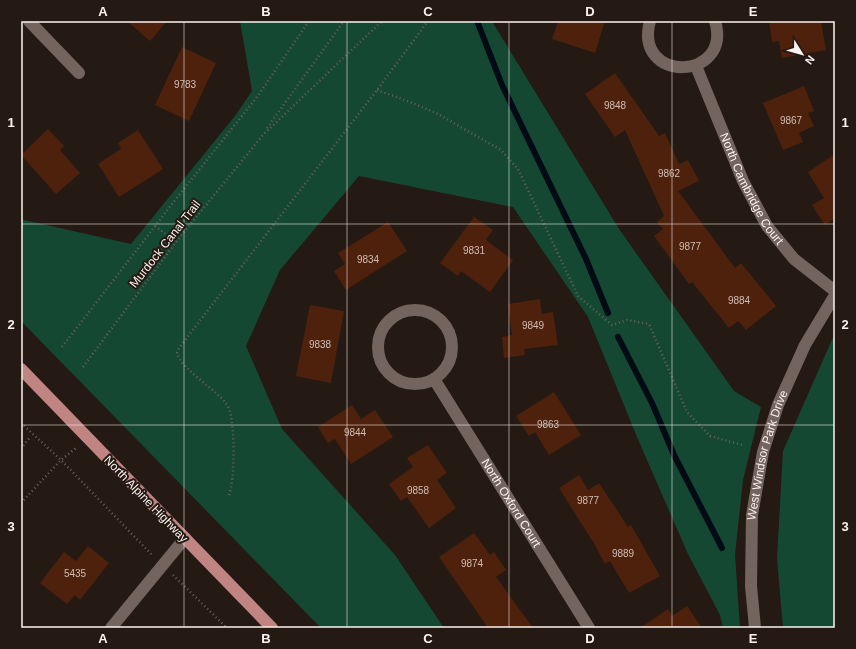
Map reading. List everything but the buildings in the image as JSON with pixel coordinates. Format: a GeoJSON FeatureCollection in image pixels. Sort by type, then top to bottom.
{"type":"FeatureCollection","features":[{"type":"Feature","properties":{"kind":"main road","name":"North Alpine Highway"},"geometry":{"type":"LineString","coordinates":[[21,369],[272,628]]}},
{"type":"Feature","properties":{"kind":"street"},"geometry":{"type":"LineString","coordinates":[[30,21],[79,73]]}},
{"type":"Feature","properties":{"kind":"street"},"geometry":{"type":"LineString","coordinates":[[650,21],[648,40],[652,50],[658,58],[666,64],[676,68],[696,66],[711,54],[718,37],[715,21]]}},
{"type":"Feature","properties":{"kind":"street","name":"North Cambridge Court"},"geometry":{"type":"LineString","coordinates":[[696,66],[743,181],[767,226],[794,260],[835,291]]}},
{"type":"Feature","properties":{"kind":"street","name":"West Windsor Park Drive"},"geometry":{"type":"LineString","coordinates":[[755,628],[751,586],[752,516],[763,452],[778,405],[805,345],[835,295]]}},
{"type":"Feature","properties":{"kind":"street"},"geometry":{"type":"LineString","coordinates":[[420,310],[437,317],[444,324],[452,343],[451,353],[448,363],[442,372],[434,379],[423,383],[412,384],[401,382],[391,376],[383,368],[379,357],[378,346],[380,334],[385,324],[393,317],[402,312],[420,310]]}},
{"type":"Feature","properties":{"kind":"street","name":"North Oxford Court"},"geometry":{"type":"LineString","coordinates":[[434,379],[589,628]]}},
{"type":"Feature","properties":{"kind":"street"},"geometry":{"type":"LineString","coordinates":[[111,628],[185,538]]}},
{"type":"Feature","properties":{"kind":"path"},"geometry":{"type":"LineString","coordinates":[[62,347],[257,97],[309,21]]}},
{"type":"Feature","properties":{"kind":"path","name":"Murdock Canal Trail"},"geometry":{"type":"LineString","coordinates":[[83,367],[176,242],[264,134],[344,21]]}},
{"type":"Feature","properties":{"kind":"path","name":"Murdock Canal Trail"},"geometry":{"type":"LineString","coordinates":[[264,134],[382,21]]}},
{"type":"Feature","properties":{"kind":"path"},"geometry":{"type":"LineString","coordinates":[[229,495],[232,482],[233,450],[231,414],[229,408],[221,397],[181,362],[177,353],[179,348],[377,90],[428,21]]}},
{"type":"Feature","properties":{"kind":"path"},"geometry":{"type":"LineString","coordinates":[[377,90],[438,114],[501,150],[518,169],[578,296],[612,325],[627,320],[649,324],[687,412],[710,436],[742,445]]}},
{"type":"Feature","properties":{"kind":"path"},"geometry":{"type":"LineString","coordinates":[[155,226],[176,242]]}},
{"type":"Feature","properties":{"kind":"path"},"geometry":{"type":"LineString","coordinates":[[21,423],[62,460],[143,546],[227,628]]}},
{"type":"Feature","properties":{"kind":"path"},"geometry":{"type":"LineString","coordinates":[[21,449],[30,437]]}},
{"type":"Feature","properties":{"kind":"path"},"geometry":{"type":"LineString","coordinates":[[21,503],[62,460]]}},
{"type":"Feature","properties":{"kind":"green space"},"geometry":{"type":"Polygon","coordinates":[[[240,21],[494,21],[493,23],[619,229],[734,391],[761,407],[743,480],[735,555],[740,628],[723,628],[720,615],[688,554],[637,437],[588,317],[513,207],[359,176],[280,270],[246,346],[282,429],[395,555],[444,628],[321,628],[21,321],[21,217],[24,220],[131,244],[235,116],[252,91],[240,21]]]}},
{"type":"Feature","properties":{"kind":"green space"},"geometry":{"type":"Polygon","coordinates":[[[835,333],[835,628],[783,628],[777,558],[783,451],[835,333]]]}},
{"type":"Feature","properties":{"kind":"waterway"},"geometry":{"type":"LineString","coordinates":[[477,21],[502,85],[586,259],[608,313]]}},
{"type":"Feature","properties":{"kind":"waterway"},"geometry":{"type":"LineString","coordinates":[[618,337],[652,403],[674,455],[722,548]]}}]}
